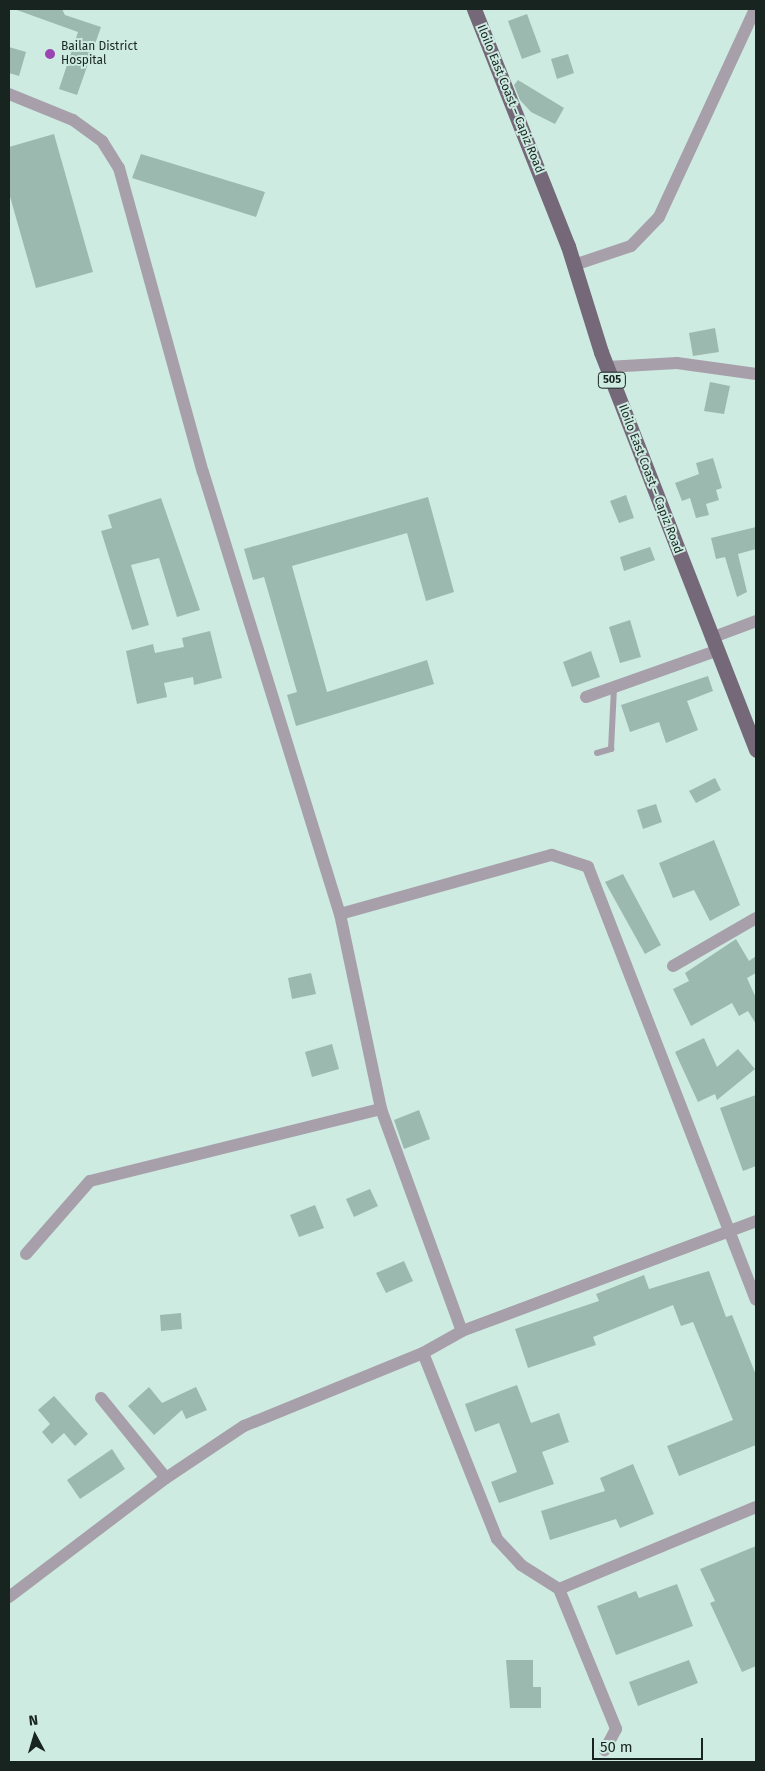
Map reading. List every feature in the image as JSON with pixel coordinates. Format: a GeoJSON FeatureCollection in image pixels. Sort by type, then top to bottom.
{"type":"FeatureCollection","features":[{"type":"Feature","properties":{"kind":"main road","name":"Iloilo East Coast – Capiz Road"},"geometry":{"type":"LineString","coordinates":[[474,9],[574,265],[607,367],[714,644],[753,734],[756,750]]}},
{"type":"Feature","properties":{"kind":"street"},"geometry":{"type":"LineString","coordinates":[[574,265],[631,246],[659,216],[755,9]]}},
{"type":"Feature","properties":{"kind":"street"},"geometry":{"type":"LineString","coordinates":[[9,94],[73,120],[102,141],[119,168],[203,472],[340,914],[381,1109],[462,1331]]}},
{"type":"Feature","properties":{"kind":"street"},"geometry":{"type":"LineString","coordinates":[[607,367],[678,363],[756,374]]}},
{"type":"Feature","properties":{"kind":"street"},"geometry":{"type":"LineString","coordinates":[[586,698],[714,644],[756,621]]}},
{"type":"Feature","properties":{"kind":"street"},"geometry":{"type":"LineString","coordinates":[[340,914],[552,855],[588,866],[728,1233],[756,1300]]}},
{"type":"Feature","properties":{"kind":"street"},"geometry":{"type":"LineString","coordinates":[[673,966],[756,918]]}},
{"type":"Feature","properties":{"kind":"street"},"geometry":{"type":"LineString","coordinates":[[26,1254],[90,1181],[381,1109]]}},
{"type":"Feature","properties":{"kind":"street"},"geometry":{"type":"LineString","coordinates":[[9,1597],[166,1478],[244,1426],[423,1353],[462,1331],[756,1221]]}},
{"type":"Feature","properties":{"kind":"street"},"geometry":{"type":"LineString","coordinates":[[423,1353],[497,1539],[521,1565],[559,1589],[616,1729],[605,1750]]}},
{"type":"Feature","properties":{"kind":"street"},"geometry":{"type":"LineString","coordinates":[[101,1398],[166,1478]]}},
{"type":"Feature","properties":{"kind":"street"},"geometry":{"type":"LineString","coordinates":[[559,1589],[756,1506]]}},
{"type":"Feature","properties":{"kind":"lane"},"geometry":{"type":"LineString","coordinates":[[597,753],[612,749],[614,687]]}},
{"type":"Feature","properties":{"kind":"building"},"geometry":{"type":"Polygon","coordinates":[[[14,9],[62,9],[65,15],[101,27],[77,95],[59,89],[78,32],[14,9]]]}},
{"type":"Feature","properties":{"kind":"building"},"geometry":{"type":"Polygon","coordinates":[[[527,14],[541,52],[522,59],[508,21],[527,14]]]}},
{"type":"Feature","properties":{"kind":"building"},"geometry":{"type":"Polygon","coordinates":[[[9,47],[26,52],[19,76],[9,73],[9,47]]]}},
{"type":"Feature","properties":{"kind":"building"},"geometry":{"type":"Polygon","coordinates":[[[568,54],[574,73],[557,79],[551,59],[568,54]]]}},
{"type":"Feature","properties":{"kind":"building"},"geometry":{"type":"Polygon","coordinates":[[[518,80],[564,108],[555,124],[531,112],[520,100],[514,85],[518,80]]]}},
{"type":"Feature","properties":{"kind":"building"},"geometry":{"type":"Polygon","coordinates":[[[54,134],[93,272],[36,288],[9,193],[9,147],[54,134]]]}},
{"type":"Feature","properties":{"kind":"building"},"geometry":{"type":"Polygon","coordinates":[[[141,154],[265,192],[256,217],[132,178],[141,154]]]}},
{"type":"Feature","properties":{"kind":"building"},"geometry":{"type":"Polygon","coordinates":[[[715,328],[719,352],[693,356],[689,333],[715,328]]]}},
{"type":"Feature","properties":{"kind":"building"},"geometry":{"type":"Polygon","coordinates":[[[710,382],[730,386],[724,414],[704,411],[710,382]]]}},
{"type":"Feature","properties":{"kind":"building"},"geometry":{"type":"Polygon","coordinates":[[[713,458],[722,488],[716,490],[719,500],[706,504],[709,515],[696,518],[690,498],[682,501],[675,483],[699,474],[696,463],[713,458]]]}},
{"type":"Feature","properties":{"kind":"building"},"geometry":{"type":"Polygon","coordinates":[[[626,495],[634,518],[619,523],[610,501],[626,495]]]}},
{"type":"Feature","properties":{"kind":"building"},"geometry":{"type":"Polygon","coordinates":[[[428,497],[454,592],[426,601],[407,533],[292,566],[327,692],[427,660],[434,684],[296,726],[287,695],[297,692],[264,577],[253,580],[244,549],[428,497]]]}},
{"type":"Feature","properties":{"kind":"building"},"geometry":{"type":"Polygon","coordinates":[[[161,498],[200,610],[177,617],[159,558],[131,565],[149,625],[132,630],[101,531],[112,528],[108,515],[161,498]]]}},
{"type":"Feature","properties":{"kind":"building"},"geometry":{"type":"Polygon","coordinates":[[[756,527],[756,549],[738,554],[747,592],[737,597],[725,557],[716,559],[711,538],[756,527]]]}},
{"type":"Feature","properties":{"kind":"building"},"geometry":{"type":"Polygon","coordinates":[[[650,547],[655,560],[624,571],[620,557],[650,547]]]}},
{"type":"Feature","properties":{"kind":"building"},"geometry":{"type":"Polygon","coordinates":[[[630,620],[641,657],[620,663],[609,627],[630,620]]]}},
{"type":"Feature","properties":{"kind":"building"},"geometry":{"type":"Polygon","coordinates":[[[210,631],[222,678],[194,685],[193,677],[164,683],[167,697],[137,704],[126,651],[153,644],[155,653],[184,647],[182,638],[210,631]]]}},
{"type":"Feature","properties":{"kind":"building"},"geometry":{"type":"Polygon","coordinates":[[[591,651],[600,677],[572,687],[563,662],[591,651]]]}},
{"type":"Feature","properties":{"kind":"building"},"geometry":{"type":"Polygon","coordinates":[[[708,676],[713,691],[687,701],[698,730],[666,743],[659,722],[630,732],[621,705],[708,676]]]}},
{"type":"Feature","properties":{"kind":"building"},"geometry":{"type":"Polygon","coordinates":[[[715,778],[721,790],[696,803],[689,791],[715,778]]]}},
{"type":"Feature","properties":{"kind":"building"},"geometry":{"type":"Polygon","coordinates":[[[656,804],[662,822],[643,829],[637,810],[656,804]]]}},
{"type":"Feature","properties":{"kind":"building"},"geometry":{"type":"Polygon","coordinates":[[[714,840],[740,905],[710,921],[694,890],[673,898],[659,863],[714,840]]]}},
{"type":"Feature","properties":{"kind":"building"},"geometry":{"type":"Polygon","coordinates":[[[623,874],[661,945],[645,954],[605,882],[623,874]]]}},
{"type":"Feature","properties":{"kind":"building"},"geometry":{"type":"Polygon","coordinates":[[[736,939],[749,961],[756,956],[756,973],[747,978],[756,998],[756,1024],[748,1011],[739,1016],[732,1003],[691,1026],[673,989],[689,981],[685,973],[736,939]]]}},
{"type":"Feature","properties":{"kind":"building"},"geometry":{"type":"Polygon","coordinates":[[[311,973],[316,994],[292,999],[288,978],[311,973]]]}},
{"type":"Feature","properties":{"kind":"building"},"geometry":{"type":"Polygon","coordinates":[[[704,1038],[717,1067],[738,1049],[755,1069],[717,1100],[715,1094],[698,1102],[675,1052],[704,1038]]]}},
{"type":"Feature","properties":{"kind":"building"},"geometry":{"type":"Polygon","coordinates":[[[332,1044],[339,1069],[312,1077],[305,1052],[332,1044]]]}},
{"type":"Feature","properties":{"kind":"building"},"geometry":{"type":"Polygon","coordinates":[[[756,1095],[756,1166],[743,1171],[720,1108],[756,1095]]]}},
{"type":"Feature","properties":{"kind":"building"},"geometry":{"type":"Polygon","coordinates":[[[419,1110],[430,1139],[404,1149],[394,1120],[419,1110]]]}},
{"type":"Feature","properties":{"kind":"building"},"geometry":{"type":"Polygon","coordinates":[[[370,1189],[378,1206],[354,1217],[346,1199],[370,1189]]]}},
{"type":"Feature","properties":{"kind":"building"},"geometry":{"type":"Polygon","coordinates":[[[315,1205],[324,1228],[299,1237],[290,1215],[315,1205]]]}},
{"type":"Feature","properties":{"kind":"building"},"geometry":{"type":"Polygon","coordinates":[[[404,1261],[413,1281],[386,1293],[376,1273],[404,1261]]]}},
{"type":"Feature","properties":{"kind":"building"},"geometry":{"type":"Polygon","coordinates":[[[709,1271],[726,1317],[732,1315],[756,1375],[756,1445],[679,1476],[667,1446],[733,1420],[693,1322],[681,1326],[673,1305],[593,1337],[596,1345],[528,1368],[515,1329],[599,1301],[596,1294],[644,1275],[649,1289],[709,1271]]]}},
{"type":"Feature","properties":{"kind":"building"},"geometry":{"type":"Polygon","coordinates":[[[181,1313],[182,1329],[161,1331],[160,1315],[181,1313]]]}},
{"type":"Feature","properties":{"kind":"building"},"geometry":{"type":"Polygon","coordinates":[[[517,1385],[531,1423],[559,1413],[569,1442],[542,1452],[554,1484],[499,1503],[491,1482],[517,1472],[499,1423],[475,1432],[465,1404],[517,1385]]]}},
{"type":"Feature","properties":{"kind":"building"},"geometry":{"type":"Polygon","coordinates":[[[149,1387],[162,1403],[196,1387],[207,1410],[186,1419],[182,1410],[154,1435],[128,1406],[149,1387]]]}},
{"type":"Feature","properties":{"kind":"building"},"geometry":{"type":"Polygon","coordinates":[[[54,1396],[88,1434],[75,1446],[64,1433],[52,1444],[42,1432],[50,1424],[38,1410],[54,1396]]]}},
{"type":"Feature","properties":{"kind":"building"},"geometry":{"type":"Polygon","coordinates":[[[112,1449],[125,1469],[80,1499],[67,1480],[112,1449]]]}},
{"type":"Feature","properties":{"kind":"building"},"geometry":{"type":"Polygon","coordinates":[[[633,1464],[654,1514],[620,1528],[616,1519],[550,1540],[541,1511],[605,1491],[600,1478],[633,1464]]]}},
{"type":"Feature","properties":{"kind":"building"},"geometry":{"type":"Polygon","coordinates":[[[756,1546],[756,1666],[742,1672],[710,1603],[715,1601],[700,1569],[756,1546]]]}},
{"type":"Feature","properties":{"kind":"building"},"geometry":{"type":"Polygon","coordinates":[[[677,1584],[693,1626],[616,1655],[597,1606],[636,1591],[639,1598],[677,1584]]]}},
{"type":"Feature","properties":{"kind":"building"},"geometry":{"type":"Polygon","coordinates":[[[506,1660],[533,1660],[533,1687],[541,1687],[541,1708],[510,1708],[506,1660]]]}},
{"type":"Feature","properties":{"kind":"building"},"geometry":{"type":"Polygon","coordinates":[[[689,1660],[698,1683],[638,1706],[629,1682],[689,1660]]]}},
{"type":"Feature","properties":{"kind":"place","name":"Bailan District Hospital"},"geometry":{"type":"Point","coordinates":[50,54]}}]}
